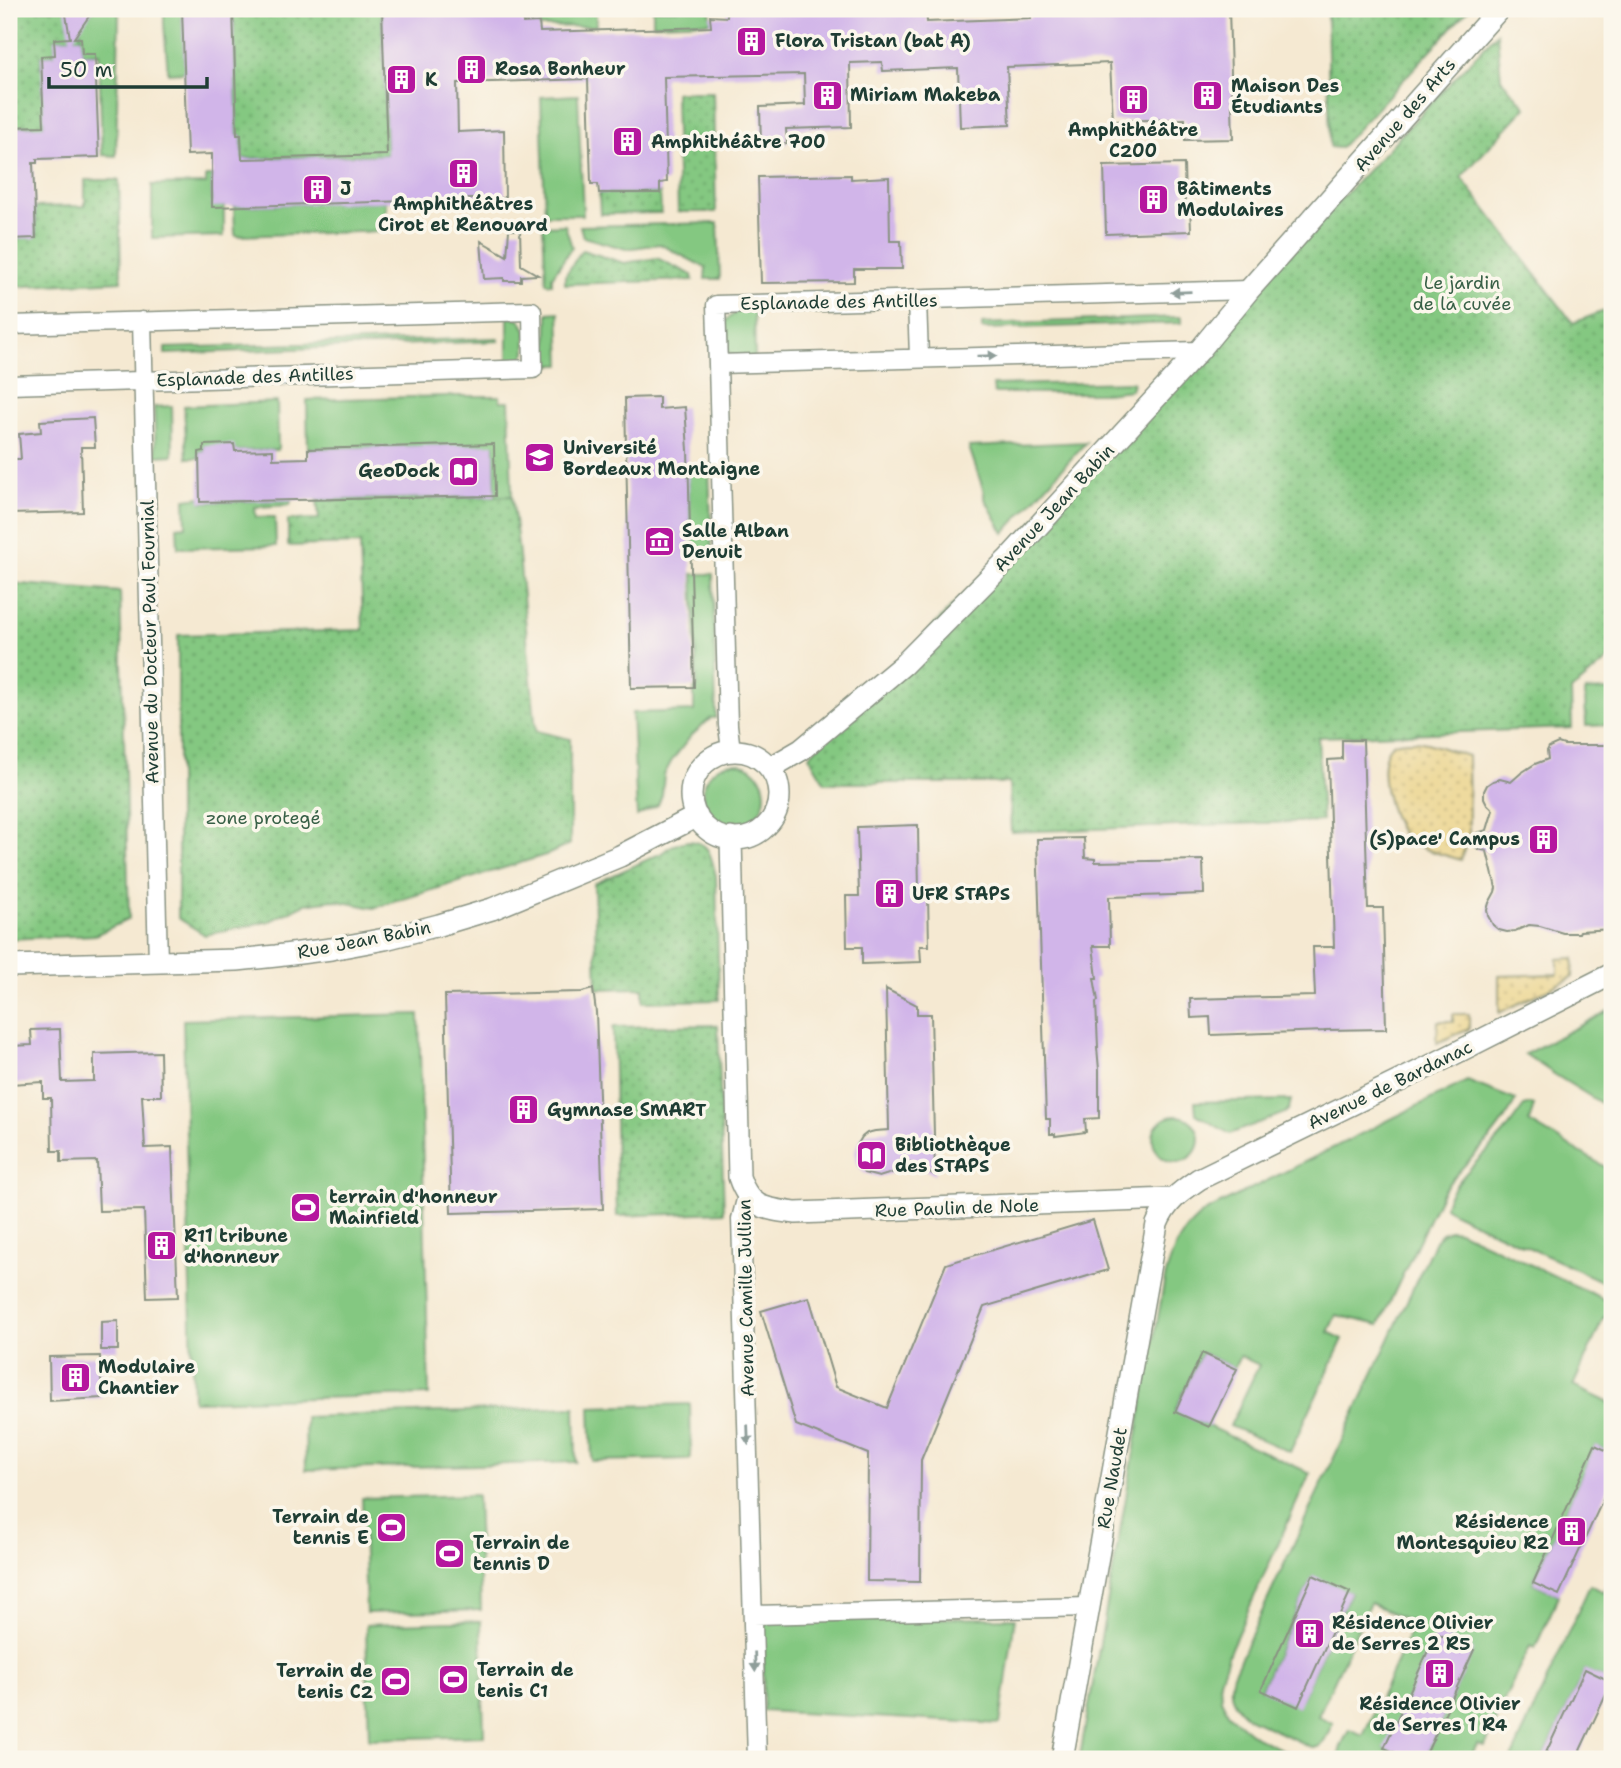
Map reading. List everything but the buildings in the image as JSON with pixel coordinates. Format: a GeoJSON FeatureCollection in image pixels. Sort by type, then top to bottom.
{"type":"FeatureCollection","features":[{"type":"Feature","properties":{"kind":"street","name":"Avenue des Arts"},"geometry":{"type":"LineString","coordinates":[[1311,221],[1499,9]]}},
{"type":"Feature","properties":{"kind":"street","name":"Avenue Jean Babin"},"geometry":{"type":"LineString","coordinates":[[770,768],[801,750],[903,665],[1007,560],[1199,351],[1311,221]]}},
{"type":"Feature","properties":{"kind":"street","name":"Esplanade des Antilles"},"geometry":{"type":"LineString","coordinates":[[718,364],[716,305],[1249,290]]}},
{"type":"Feature","properties":{"kind":"street"},"geometry":{"type":"LineString","coordinates":[[917,300],[919,357]]}},
{"type":"Feature","properties":{"kind":"street","name":"Esplanade des Antilles"},"geometry":{"type":"LineString","coordinates":[[9,385],[533,369],[532,311],[142,321]]}},
{"type":"Feature","properties":{"kind":"street"},"geometry":{"type":"LineString","coordinates":[[9,325],[142,321]]}},
{"type":"Feature","properties":{"kind":"street","name":"Avenue du Docteur Paul Fournial"},"geometry":{"type":"LineString","coordinates":[[142,321],[158,962]]}},
{"type":"Feature","properties":{"kind":"street"},"geometry":{"type":"LineString","coordinates":[[731,751],[728,725],[718,364],[1199,351]]}},
{"type":"Feature","properties":{"kind":"street"},"geometry":{"type":"LineString","coordinates":[[731,751],[746,752],[759,758],[770,768],[779,792],[778,804],[774,816],[755,834],[743,838],[717,835],[697,816],[692,803],[696,774],[705,763],[717,755],[731,751]]}},
{"type":"Feature","properties":{"kind":"street","name":"Rue Jean Babin"},"geometry":{"type":"LineString","coordinates":[[9,966],[198,962],[276,956],[385,939],[492,909],[620,856],[697,816]]}},
{"type":"Feature","properties":{"kind":"street","name":"Avenue Camille Jullian"},"geometry":{"type":"LineString","coordinates":[[731,838],[739,1177],[747,1196],[741,1219],[757,1759]]}},
{"type":"Feature","properties":{"kind":"street","name":"Avenue de Bardanac"},"geometry":{"type":"LineString","coordinates":[[1171,1199],[1199,1180],[1612,974]]}},
{"type":"Feature","properties":{"kind":"street","name":"Rue Paulin de Nole"},"geometry":{"type":"LineString","coordinates":[[747,1196],[757,1205],[796,1213],[1171,1199]]}},
{"type":"Feature","properties":{"kind":"street","name":"Rue Naudet"},"geometry":{"type":"LineString","coordinates":[[1062,1759],[1157,1224],[1171,1199]]}},
{"type":"Feature","properties":{"kind":"street"},"geometry":{"type":"LineString","coordinates":[[753,1615],[1089,1607]]}},
{"type":"Feature","properties":{"kind":"green space"},"geometry":{"type":"Polygon","coordinates":[[[9,9],[78,9],[81,38],[55,39],[55,49],[66,55],[41,56],[41,68],[51,69],[51,78],[42,79],[42,91],[52,91],[44,123],[44,138],[32,126],[9,127],[9,9]]]}},
{"type":"Feature","properties":{"kind":"green space"},"geometry":{"type":"Polygon","coordinates":[[[78,9],[89,15],[94,9],[114,9],[119,14],[116,156],[102,155],[99,53],[82,54],[78,9]]]}},
{"type":"Feature","properties":{"kind":"green space"},"geometry":{"type":"Polygon","coordinates":[[[164,9],[182,9],[185,72],[168,73],[164,9]]]}},
{"type":"Feature","properties":{"kind":"green space"},"geometry":{"type":"Polygon","coordinates":[[[233,9],[382,9],[387,155],[234,159],[242,152],[241,135],[237,135],[233,9]]]}},
{"type":"Feature","properties":{"kind":"green space"},"geometry":{"type":"Polygon","coordinates":[[[539,9],[596,9],[596,26],[539,27],[539,9]]]}},
{"type":"Feature","properties":{"kind":"green space"},"geometry":{"type":"Polygon","coordinates":[[[653,9],[710,9],[711,22],[653,24],[653,9]]]}},
{"type":"Feature","properties":{"kind":"green space"},"geometry":{"type":"Polygon","coordinates":[[[1327,9],[1469,9],[1340,148],[1330,147],[1327,9]]]}},
{"type":"Feature","properties":{"kind":"green space","name":"Le jardin de la cuvée"},"geometry":{"type":"Polygon","coordinates":[[[1497,33],[1501,79],[1526,107],[1461,177],[1573,323],[1612,308],[1612,656],[1571,691],[1572,728],[1318,737],[1322,821],[1011,832],[1009,783],[825,783],[809,756],[1497,33]]]}},
{"type":"Feature","properties":{"kind":"green space"},"geometry":{"type":"Polygon","coordinates":[[[675,92],[713,92],[716,212],[678,212],[675,92]]]}},
{"type":"Feature","properties":{"kind":"green space"},"geometry":{"type":"Polygon","coordinates":[[[578,95],[583,215],[545,215],[541,97],[578,95]]]}},
{"type":"Feature","properties":{"kind":"green space"},"geometry":{"type":"Polygon","coordinates":[[[206,176],[212,176],[212,206],[224,206],[224,236],[152,238],[152,185],[206,184],[206,176]]]}},
{"type":"Feature","properties":{"kind":"green space"},"geometry":{"type":"Polygon","coordinates":[[[85,180],[119,180],[121,281],[9,287],[9,239],[36,237],[35,207],[85,206],[85,180]]]}},
{"type":"Feature","properties":{"kind":"green space"},"geometry":{"type":"Polygon","coordinates":[[[599,193],[660,193],[661,213],[600,214],[599,193]]]}},
{"type":"Feature","properties":{"kind":"green space"},"geometry":{"type":"Polygon","coordinates":[[[386,201],[386,231],[235,234],[234,206],[386,201]]]}},
{"type":"Feature","properties":{"kind":"green space"},"geometry":{"type":"Polygon","coordinates":[[[718,223],[720,279],[705,279],[706,268],[660,244],[626,249],[583,237],[580,226],[718,223]]]}},
{"type":"Feature","properties":{"kind":"green space"},"geometry":{"type":"Polygon","coordinates":[[[565,225],[572,247],[552,277],[552,284],[546,283],[543,226],[565,225]]]}},
{"type":"Feature","properties":{"kind":"green space"},"geometry":{"type":"Polygon","coordinates":[[[582,250],[624,263],[657,258],[692,275],[693,280],[565,284],[565,276],[582,250]]]}},
{"type":"Feature","properties":{"kind":"green space"},"geometry":{"type":"Polygon","coordinates":[[[738,311],[754,311],[755,359],[738,359],[727,352],[721,335],[726,320],[738,311]]]}},
{"type":"Feature","properties":{"kind":"green space"},"geometry":{"type":"Polygon","coordinates":[[[559,312],[561,365],[547,365],[548,313],[559,312]]]}},
{"type":"Feature","properties":{"kind":"green space"},"geometry":{"type":"Polygon","coordinates":[[[508,316],[520,319],[526,330],[526,352],[518,364],[508,366],[508,316]]]}},
{"type":"Feature","properties":{"kind":"green space"},"geometry":{"type":"Polygon","coordinates":[[[1181,317],[1181,323],[982,329],[982,324],[1181,317]]]}},
{"type":"Feature","properties":{"kind":"green space"},"geometry":{"type":"Polygon","coordinates":[[[498,338],[499,341],[165,354],[165,348],[498,338]]]}},
{"type":"Feature","properties":{"kind":"green space"},"geometry":{"type":"Polygon","coordinates":[[[1133,382],[1131,390],[1105,393],[994,393],[993,385],[1133,382]]]}},
{"type":"Feature","properties":{"kind":"green space"},"geometry":{"type":"Polygon","coordinates":[[[500,396],[500,401],[509,401],[512,496],[495,496],[494,445],[308,449],[307,400],[500,396]]]}},
{"type":"Feature","properties":{"kind":"green space"},"geometry":{"type":"Polygon","coordinates":[[[277,402],[278,450],[235,451],[204,446],[204,451],[199,452],[199,458],[187,458],[184,406],[277,402]]]}},
{"type":"Feature","properties":{"kind":"green space"},"geometry":{"type":"Polygon","coordinates":[[[172,406],[173,455],[156,456],[154,407],[172,406]]]}},
{"type":"Feature","properties":{"kind":"green space"},"geometry":{"type":"Polygon","coordinates":[[[1086,442],[1004,533],[984,497],[969,447],[1086,442]]]}},
{"type":"Feature","properties":{"kind":"green space"},"geometry":{"type":"Polygon","coordinates":[[[688,466],[709,466],[712,557],[690,557],[688,466]]]}},
{"type":"Feature","properties":{"kind":"green space","name":"zone protegé"},"geometry":{"type":"Polygon","coordinates":[[[512,496],[536,731],[570,739],[570,844],[549,854],[374,908],[333,900],[305,904],[270,921],[205,935],[178,918],[178,635],[363,630],[360,544],[288,546],[288,520],[319,519],[317,500],[512,496]]]}},
{"type":"Feature","properties":{"kind":"green space"},"geometry":{"type":"Polygon","coordinates":[[[200,497],[201,502],[291,500],[290,505],[255,507],[256,517],[275,517],[276,546],[178,548],[177,527],[186,526],[185,499],[200,497]]]}},
{"type":"Feature","properties":{"kind":"green space"},"geometry":{"type":"Polygon","coordinates":[[[693,574],[713,574],[716,718],[711,718],[690,737],[671,762],[664,775],[658,805],[637,816],[632,713],[694,711],[694,689],[697,687],[693,574]]]}},
{"type":"Feature","properties":{"kind":"green space"},"geometry":{"type":"Polygon","coordinates":[[[9,583],[120,592],[129,919],[95,935],[9,939],[9,583]]]}},
{"type":"Feature","properties":{"kind":"green space"},"geometry":{"type":"Polygon","coordinates":[[[1612,690],[1612,725],[1586,726],[1585,691],[1612,690]]]}},
{"type":"Feature","properties":{"kind":"green space"},"geometry":{"type":"Polygon","coordinates":[[[734,763],[756,772],[765,794],[756,816],[734,825],[712,816],[703,794],[712,772],[734,763]]]}},
{"type":"Feature","properties":{"kind":"green space"},"geometry":{"type":"Polygon","coordinates":[[[687,841],[706,848],[716,876],[719,1000],[643,1002],[643,988],[597,989],[594,884],[662,853],[673,845],[687,841]]]}},
{"type":"Feature","properties":{"kind":"green space"},"geometry":{"type":"Polygon","coordinates":[[[1612,1009],[1612,1110],[1525,1054],[1612,1009]]]}},
{"type":"Feature","properties":{"kind":"green space","name":"terrain d'honneur Mainfield"},"geometry":{"type":"Polygon","coordinates":[[[419,1014],[429,1395],[193,1401],[183,1020],[419,1014]]]}},
{"type":"Feature","properties":{"kind":"green space"},"geometry":{"type":"Polygon","coordinates":[[[718,1025],[724,1212],[617,1216],[613,1027],[718,1025]]]}},
{"type":"Feature","properties":{"kind":"green space"},"geometry":{"type":"Polygon","coordinates":[[[1467,1081],[1516,1100],[1492,1136],[1441,1194],[1379,1325],[1336,1315],[1328,1332],[1343,1339],[1290,1452],[1230,1426],[1259,1365],[1240,1356],[1234,1368],[1202,1353],[1175,1411],[1310,1473],[1231,1648],[1220,1680],[1221,1699],[1229,1715],[1254,1736],[1301,1759],[1097,1759],[1080,1756],[1165,1278],[1179,1240],[1190,1225],[1206,1211],[1467,1081]]]}},
{"type":"Feature","properties":{"kind":"green space"},"geometry":{"type":"Polygon","coordinates":[[[1291,1100],[1285,1113],[1230,1134],[1196,1114],[1195,1102],[1291,1100]]]}},
{"type":"Feature","properties":{"kind":"green space"},"geometry":{"type":"Polygon","coordinates":[[[1534,1105],[1529,1122],[1612,1171],[1612,1286],[1445,1207],[1460,1179],[1504,1133],[1524,1106],[1534,1105]]]}},
{"type":"Feature","properties":{"kind":"green space"},"geometry":{"type":"Polygon","coordinates":[[[1176,1116],[1192,1123],[1199,1139],[1192,1155],[1176,1162],[1160,1155],[1153,1139],[1160,1123],[1176,1116]]]}},
{"type":"Feature","properties":{"kind":"green space"},"geometry":{"type":"Polygon","coordinates":[[[1459,1231],[1612,1303],[1612,1320],[1604,1317],[1573,1386],[1612,1404],[1612,1453],[1595,1446],[1533,1583],[1559,1595],[1535,1648],[1530,1646],[1485,1746],[1477,1744],[1470,1759],[1424,1759],[1473,1650],[1385,1748],[1410,1759],[1340,1759],[1340,1748],[1349,1730],[1363,1736],[1414,1623],[1370,1603],[1318,1716],[1333,1723],[1323,1743],[1318,1747],[1311,1747],[1250,1719],[1239,1710],[1233,1700],[1231,1681],[1435,1241],[1442,1233],[1459,1231]],[[1313,1576],[1261,1689],[1298,1706],[1350,1593],[1313,1576]]]}},
{"type":"Feature","properties":{"kind":"green space"},"geometry":{"type":"Polygon","coordinates":[[[690,1404],[689,1459],[592,1461],[590,1407],[690,1404]]]}},
{"type":"Feature","properties":{"kind":"green space"},"geometry":{"type":"Polygon","coordinates":[[[575,1407],[576,1462],[306,1470],[305,1417],[575,1407]]]}},
{"type":"Feature","properties":{"kind":"green space"},"geometry":{"type":"Polygon","coordinates":[[[477,1495],[481,1610],[366,1613],[362,1498],[477,1495]]]}},
{"type":"Feature","properties":{"kind":"green space"},"geometry":{"type":"Polygon","coordinates":[[[1608,1584],[1612,1586],[1612,1682],[1585,1670],[1543,1759],[1511,1759],[1590,1585],[1604,1592],[1608,1584]]]}},
{"type":"Feature","properties":{"kind":"green space"},"geometry":{"type":"Polygon","coordinates":[[[1015,1618],[1000,1724],[763,1711],[764,1619],[1015,1618]]]}},
{"type":"Feature","properties":{"kind":"green space"},"geometry":{"type":"Polygon","coordinates":[[[481,1621],[484,1736],[369,1739],[366,1625],[481,1621]]]}},
{"type":"Feature","properties":{"kind":"sand"},"geometry":{"type":"Polygon","coordinates":[[[1415,741],[1468,756],[1469,832],[1461,860],[1410,841],[1399,829],[1394,818],[1384,776],[1387,752],[1395,743],[1415,741]]]}},
{"type":"Feature","properties":{"kind":"sand"},"geometry":{"type":"Polygon","coordinates":[[[1574,958],[1573,977],[1499,1013],[1499,976],[1558,974],[1558,959],[1574,958]]]}},
{"type":"Feature","properties":{"kind":"sand"},"geometry":{"type":"Polygon","coordinates":[[[1453,1014],[1469,1014],[1469,1029],[1437,1043],[1438,1021],[1453,1021],[1453,1014]]]}},
{"type":"Feature","properties":{"kind":"place","name":"Flora Tristan (bat A)"},"geometry":{"type":"Point","coordinates":[752,41]}},
{"type":"Feature","properties":{"kind":"place","name":"Rosa Bonheur"},"geometry":{"type":"Point","coordinates":[472,69]}},
{"type":"Feature","properties":{"kind":"place","name":"K"},"geometry":{"type":"Point","coordinates":[402,80]}},
{"type":"Feature","properties":{"kind":"place","name":"Miriam Makeba"},"geometry":{"type":"Point","coordinates":[827,95]}},
{"type":"Feature","properties":{"kind":"place","name":"Maison Des Étudiants"},"geometry":{"type":"Point","coordinates":[1208,96]}},
{"type":"Feature","properties":{"kind":"place","name":"Amphithéâtre C200"},"geometry":{"type":"Point","coordinates":[1133,100]}},
{"type":"Feature","properties":{"kind":"place","name":"Amphithéâtre 700"},"geometry":{"type":"Point","coordinates":[628,142]}},
{"type":"Feature","properties":{"kind":"place","name":"Amphithéâtres Cirot et Renouard"},"geometry":{"type":"Point","coordinates":[463,174]}},
{"type":"Feature","properties":{"kind":"place","name":"J"},"geometry":{"type":"Point","coordinates":[317,189]}},
{"type":"Feature","properties":{"kind":"place","name":"Bâtiments Modulaires"},"geometry":{"type":"Point","coordinates":[1154,199]}},
{"type":"Feature","properties":{"kind":"place","name":"Université Bordeaux Montaigne"},"geometry":{"type":"Point","coordinates":[540,458]}},
{"type":"Feature","properties":{"kind":"place","name":"GeoDock"},"geometry":{"type":"Point","coordinates":[463,471]}},
{"type":"Feature","properties":{"kind":"place","name":"Salle Alban Denuit"},"geometry":{"type":"Point","coordinates":[659,541]}},
{"type":"Feature","properties":{"kind":"place","name":"(S)pace' Campus"},"geometry":{"type":"Point","coordinates":[1543,839]}},
{"type":"Feature","properties":{"kind":"place","name":"UFR STAPS"},"geometry":{"type":"Point","coordinates":[889,894]}},
{"type":"Feature","properties":{"kind":"place","name":"Gymnase SMART"},"geometry":{"type":"Point","coordinates":[524,1110]}},
{"type":"Feature","properties":{"kind":"place","name":"Bibliothèque des STAPS"},"geometry":{"type":"Point","coordinates":[872,1155]}},
{"type":"Feature","properties":{"kind":"place","name":"terrain d'honneur Mainfield"},"geometry":{"type":"Point","coordinates":[306,1207]}},
{"type":"Feature","properties":{"kind":"place","name":"R11 tribune d'honneur"},"geometry":{"type":"Point","coordinates":[161,1246]}},
{"type":"Feature","properties":{"kind":"place","name":"Modulaire Chantier"},"geometry":{"type":"Point","coordinates":[75,1377]}},
{"type":"Feature","properties":{"kind":"place","name":"Terrain de tennis E"},"geometry":{"type":"Point","coordinates":[392,1527]}},
{"type":"Feature","properties":{"kind":"place","name":"Résidence Montesquieu R2"},"geometry":{"type":"Point","coordinates":[1572,1532]}},
{"type":"Feature","properties":{"kind":"place","name":"Terrain de tennis D"},"geometry":{"type":"Point","coordinates":[450,1553]}},
{"type":"Feature","properties":{"kind":"place","name":"Résidence Olivier de Serres 2 R5"},"geometry":{"type":"Point","coordinates":[1309,1633]}},
{"type":"Feature","properties":{"kind":"place","name":"Résidence Olivier de Serres 1 R4"},"geometry":{"type":"Point","coordinates":[1440,1674]}},
{"type":"Feature","properties":{"kind":"place","name":"Terrain de tenis C1"},"geometry":{"type":"Point","coordinates":[454,1680]}},
{"type":"Feature","properties":{"kind":"place","name":"Terrain de tenis C2"},"geometry":{"type":"Point","coordinates":[396,1681]}}]}
